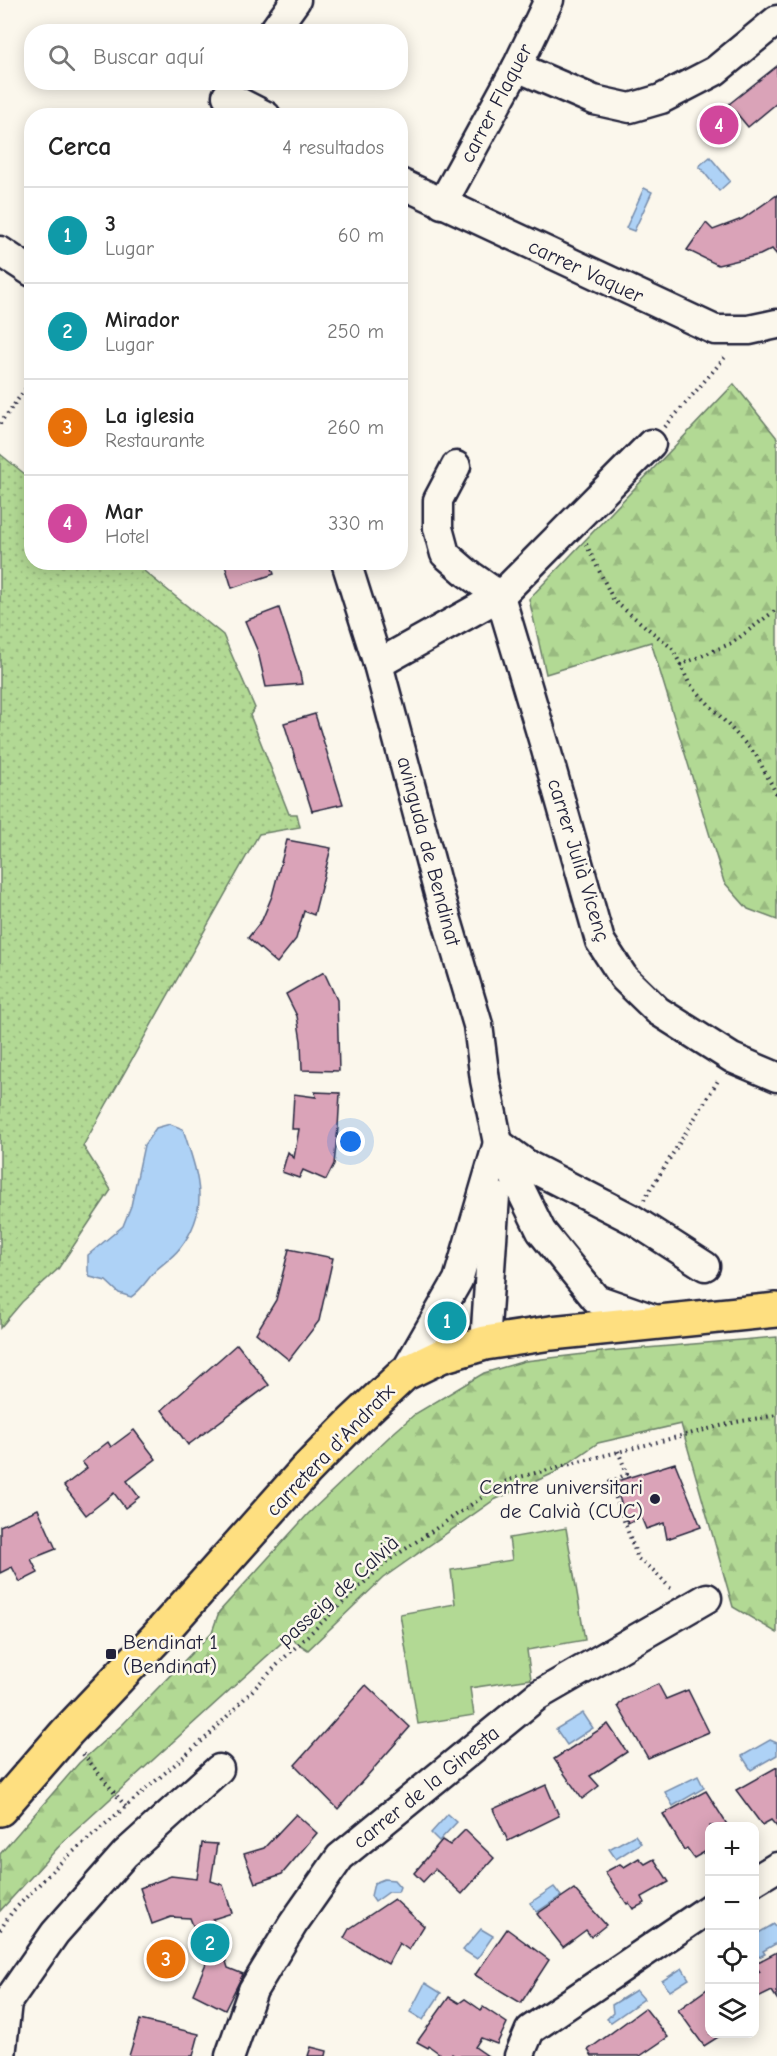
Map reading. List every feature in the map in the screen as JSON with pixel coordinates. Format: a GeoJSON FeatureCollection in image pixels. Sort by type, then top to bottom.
{"type":"FeatureCollection","features":[{"type":"Feature","properties":{"kind":"main road","name":"carretera d'Andratx"},"geometry":{"type":"LineString","coordinates":[[0,1809],[67,1732],[159,1635],[305,1471],[352,1422],[404,1374],[441,1356],[485,1343],[552,1333],[777,1310]]}},
{"type":"Feature","properties":{"kind":"street"},"geometry":{"type":"LineString","coordinates":[[279,24],[296,0]]}},
{"type":"Feature","properties":{"kind":"street","name":"carrer Flaquer"},"geometry":{"type":"LineString","coordinates":[[442,204],[517,67],[549,0]]}},
{"type":"Feature","properties":{"kind":"street"},"geometry":{"type":"LineString","coordinates":[[517,67],[594,100],[630,108],[661,99],[715,71],[777,20]]}},
{"type":"Feature","properties":{"kind":"street"},"geometry":{"type":"LineString","coordinates":[[226,98],[248,108]]}},
{"type":"Feature","properties":{"kind":"street","name":"carrer Vaquer"},"geometry":{"type":"LineString","coordinates":[[408,187],[715,330],[749,330],[777,324]]}},
{"type":"Feature","properties":{"kind":"street"},"geometry":{"type":"LineString","coordinates":[[0,252],[24,267]]}},
{"type":"Feature","properties":{"kind":"street"},"geometry":{"type":"LineString","coordinates":[[378,664],[500,596],[651,444]]}},
{"type":"Feature","properties":{"kind":"street"},"geometry":{"type":"LineString","coordinates":[[456,466],[438,500],[438,528],[445,554],[500,596]]}},
{"type":"Feature","properties":{"kind":"street","name":"avinguda de Bendinat"},"geometry":{"type":"LineString","coordinates":[[349,570],[378,664],[438,890],[478,1025],[485,1080],[498,1143],[541,1231],[596,1299],[665,1323]]}},
{"type":"Feature","properties":{"kind":"street","name":"carrer Julià Vicenç"},"geometry":{"type":"LineString","coordinates":[[500,596],[546,746],[600,941],[624,978],[658,1011],[732,1058],[777,1077]]}},
{"type":"Feature","properties":{"kind":"street"},"geometry":{"type":"LineString","coordinates":[[498,1143],[529,1166],[632,1219],[705,1266]]}},
{"type":"Feature","properties":{"kind":"street","name":"avinguda de Bendinat"},"geometry":{"type":"LineString","coordinates":[[485,1343],[498,1143]]}},
{"type":"Feature","properties":{"kind":"street","name":"avinguda de Bendinat"},"geometry":{"type":"LineString","coordinates":[[404,1374],[458,1280],[498,1143]]}},
{"type":"Feature","properties":{"kind":"street","name":"carrer de la Ginesta"},"geometry":{"type":"LineString","coordinates":[[230,2056],[253,1990],[293,1924],[340,1857],[537,1696],[698,1604]]}},
{"type":"Feature","properties":{"kind":"street"},"geometry":{"type":"LineString","coordinates":[[1,2056],[7,2002],[55,1933],[124,1854],[219,1769]]}},
{"type":"Feature","properties":{"kind":"street"},"geometry":{"type":"LineString","coordinates":[[759,1878],[777,1867]]}},
{"type":"Feature","properties":{"kind":"street"},"geometry":{"type":"LineString","coordinates":[[519,2056],[530,2030],[705,1911]]}},
{"type":"Feature","properties":{"kind":"path"},"geometry":{"type":"LineString","coordinates":[[651,444],[749,330]]}},
{"type":"Feature","properties":{"kind":"path"},"geometry":{"type":"LineString","coordinates":[[0,424],[24,391]]}},
{"type":"Feature","properties":{"kind":"path"},"geometry":{"type":"LineString","coordinates":[[575,520],[615,601],[673,649],[689,683],[756,755],[777,795]]}},
{"type":"Feature","properties":{"kind":"path"},"geometry":{"type":"LineString","coordinates":[[681,665],[732,643],[777,609]]}},
{"type":"Feature","properties":{"kind":"path"},"geometry":{"type":"LineString","coordinates":[[632,1219],[732,1058]]}},
{"type":"Feature","properties":{"kind":"path","name":"passeig de Calvià"},"geometry":{"type":"LineString","coordinates":[[0,1930],[12,1912],[59,1864],[209,1735],[284,1658],[386,1562],[508,1480],[736,1422],[777,1415]]}},
{"type":"Feature","properties":{"kind":"path"},"geometry":{"type":"LineString","coordinates":[[618,1451],[627,1474],[610,1482],[638,1559],[698,1604]]}},
{"type":"Feature","properties":{"kind":"path"},"geometry":{"type":"LineString","coordinates":[[79,1749],[126,1807]]}},
{"type":"Feature","properties":{"kind":"green space"},"geometry":{"type":"Polygon","coordinates":[[[734,384],[777,438],[777,920],[748,909],[724,882],[651,642],[546,674],[529,599],[734,384]]]}},
{"type":"Feature","properties":{"kind":"green space"},"geometry":{"type":"Polygon","coordinates":[[[0,454],[24,473],[24,570],[143,570],[223,635],[255,708],[250,715],[289,814],[297,814],[300,827],[259,834],[83,1146],[111,1190],[58,1269],[22,1302],[0,1328],[0,454]]]}},
{"type":"Feature","properties":{"kind":"green space"},"geometry":{"type":"Polygon","coordinates":[[[777,1337],[777,1633],[733,1607],[681,1424],[598,1443],[554,1473],[494,1500],[383,1578],[308,1650],[288,1637],[64,1841],[0,1911],[0,1854],[79,1763],[123,1724],[212,1632],[219,1612],[308,1514],[415,1414],[484,1373],[525,1361],[610,1351],[777,1337]]]}},
{"type":"Feature","properties":{"kind":"green space"},"geometry":{"type":"Polygon","coordinates":[[[566,1528],[585,1640],[527,1650],[531,1679],[470,1688],[474,1715],[418,1724],[400,1614],[455,1604],[451,1570],[512,1560],[509,1538],[566,1528]]]}},
{"type":"Feature","properties":{"kind":"water"},"geometry":{"type":"Polygon","coordinates":[[[723,105],[737,126],[716,140],[702,119],[723,105]]]}},
{"type":"Feature","properties":{"kind":"water"},"geometry":{"type":"Polygon","coordinates":[[[710,157],[730,181],[719,191],[699,166],[710,157]]]}},
{"type":"Feature","properties":{"kind":"water"},"geometry":{"type":"Polygon","coordinates":[[[644,188],[652,192],[634,231],[626,228],[644,188]]]}},
{"type":"Feature","properties":{"kind":"water"},"geometry":{"type":"Polygon","coordinates":[[[170,1124],[183,1129],[197,1175],[199,1204],[196,1219],[178,1251],[156,1270],[131,1297],[119,1293],[106,1281],[90,1277],[88,1255],[123,1226],[131,1206],[144,1145],[156,1128],[170,1124]]]}},
{"type":"Feature","properties":{"kind":"water"},"geometry":{"type":"Polygon","coordinates":[[[583,1713],[593,1728],[567,1745],[556,1729],[583,1713]]]}},
{"type":"Feature","properties":{"kind":"water"},"geometry":{"type":"Polygon","coordinates":[[[770,1740],[777,1743],[777,1755],[751,1770],[742,1756],[770,1740]]]}},
{"type":"Feature","properties":{"kind":"water"},"geometry":{"type":"Polygon","coordinates":[[[698,1776],[704,1788],[673,1806],[665,1792],[698,1776]]]}},
{"type":"Feature","properties":{"kind":"water"},"geometry":{"type":"Polygon","coordinates":[[[448,1814],[457,1822],[439,1841],[431,1833],[448,1814]]]}},
{"type":"Feature","properties":{"kind":"water"},"geometry":{"type":"Polygon","coordinates":[[[635,1835],[641,1843],[616,1859],[609,1849],[635,1835]]]}},
{"type":"Feature","properties":{"kind":"water"},"geometry":{"type":"Polygon","coordinates":[[[384,1879],[394,1880],[400,1887],[398,1892],[389,1892],[375,1902],[371,1896],[374,1883],[384,1879]]]}},
{"type":"Feature","properties":{"kind":"water"},"geometry":{"type":"Polygon","coordinates":[[[554,1887],[561,1896],[537,1912],[530,1903],[554,1887]]]}},
{"type":"Feature","properties":{"kind":"water"},"geometry":{"type":"Polygon","coordinates":[[[774,1924],[777,1929],[777,1943],[763,1951],[765,1954],[759,1957],[759,1933],[774,1924]]]}},
{"type":"Feature","properties":{"kind":"water"},"geometry":{"type":"Polygon","coordinates":[[[481,1929],[493,1936],[477,1959],[463,1950],[481,1929]]]}},
{"type":"Feature","properties":{"kind":"water"},"geometry":{"type":"Polygon","coordinates":[[[682,1968],[689,1979],[670,1991],[662,1981],[682,1968]]]}},
{"type":"Feature","properties":{"kind":"water"},"geometry":{"type":"Polygon","coordinates":[[[425,1983],[441,1993],[423,2020],[410,2012],[425,1983]]]}},
{"type":"Feature","properties":{"kind":"water"},"geometry":{"type":"Polygon","coordinates":[[[636,1990],[644,1999],[611,2022],[607,2019],[613,2013],[612,2005],[636,1990]]]}},
{"type":"Feature","properties":{"kind":"building"},"geometry":{"type":"Polygon","coordinates":[[[777,66],[777,103],[748,127],[729,104],[777,66]]]}},
{"type":"Feature","properties":{"kind":"building"},"geometry":{"type":"Polygon","coordinates":[[[777,195],[777,255],[772,249],[760,255],[718,265],[687,250],[706,223],[713,230],[742,219],[777,195]]]}},
{"type":"Feature","properties":{"kind":"building"},"geometry":{"type":"Polygon","coordinates":[[[226,570],[273,570],[274,574],[232,588],[226,570]]]}},
{"type":"Feature","properties":{"kind":"building"},"geometry":{"type":"Polygon","coordinates":[[[279,608],[302,684],[266,687],[258,652],[245,621],[279,608]]]}},
{"type":"Feature","properties":{"kind":"building"},"geometry":{"type":"Polygon","coordinates":[[[315,714],[343,804],[312,811],[284,723],[315,714]]]}},
{"type":"Feature","properties":{"kind":"building"},"geometry":{"type":"Polygon","coordinates":[[[287,840],[331,848],[314,915],[304,911],[296,939],[277,963],[248,938],[262,920],[272,896],[287,840]]]}},
{"type":"Feature","properties":{"kind":"building"},"geometry":{"type":"Polygon","coordinates":[[[324,972],[337,1000],[339,1071],[302,1070],[297,1016],[286,994],[324,972]]]}},
{"type":"Feature","properties":{"kind":"building"},"geometry":{"type":"Polygon","coordinates":[[[315,1092],[340,1093],[334,1164],[326,1180],[303,1170],[299,1178],[282,1172],[288,1152],[294,1158],[299,1129],[292,1129],[294,1094],[316,1097],[315,1092]]]}},
{"type":"Feature","properties":{"kind":"building"},"geometry":{"type":"Polygon","coordinates":[[[289,1249],[333,1258],[319,1321],[289,1360],[256,1333],[276,1300],[289,1249]]]}},
{"type":"Feature","properties":{"kind":"building"},"geometry":{"type":"Polygon","coordinates":[[[237,1344],[269,1385],[188,1445],[162,1410],[237,1344]]]}},
{"type":"Feature","properties":{"kind":"building"},"geometry":{"type":"Polygon","coordinates":[[[134,1430],[156,1459],[127,1481],[139,1497],[125,1508],[114,1493],[86,1515],[64,1486],[87,1468],[82,1462],[108,1442],[111,1447],[134,1430]]]}},
{"type":"Feature","properties":{"kind":"building","name":"Centre universitari de Calvià (CUC)"},"geometry":{"type":"Polygon","coordinates":[[[675,1463],[701,1527],[667,1539],[664,1523],[646,1529],[641,1517],[628,1524],[614,1482],[675,1463]]]}},
{"type":"Feature","properties":{"kind":"building"},"geometry":{"type":"Polygon","coordinates":[[[38,1509],[56,1549],[31,1559],[38,1573],[20,1582],[12,1567],[0,1573],[0,1526],[38,1509]]]}},
{"type":"Feature","properties":{"kind":"building"},"geometry":{"type":"Polygon","coordinates":[[[658,1684],[666,1699],[688,1690],[709,1732],[648,1758],[618,1706],[623,1700],[658,1684]]]}},
{"type":"Feature","properties":{"kind":"building"},"geometry":{"type":"Polygon","coordinates":[[[366,1685],[410,1727],[338,1809],[295,1765],[366,1685]]]}},
{"type":"Feature","properties":{"kind":"building"},"geometry":{"type":"Polygon","coordinates":[[[608,1724],[627,1752],[590,1776],[599,1786],[582,1799],[554,1759],[608,1724]]]}},
{"type":"Feature","properties":{"kind":"building"},"geometry":{"type":"Polygon","coordinates":[[[777,1767],[777,1827],[771,1820],[762,1825],[736,1790],[777,1767]]]}},
{"type":"Feature","properties":{"kind":"building"},"geometry":{"type":"Polygon","coordinates":[[[546,1785],[559,1816],[508,1841],[493,1809],[546,1785]]]}},
{"type":"Feature","properties":{"kind":"building"},"geometry":{"type":"Polygon","coordinates":[[[706,1791],[725,1822],[705,1822],[705,1852],[694,1858],[687,1848],[684,1850],[663,1814],[706,1791]]]}},
{"type":"Feature","properties":{"kind":"building"},"geometry":{"type":"Polygon","coordinates":[[[296,1814],[317,1833],[282,1874],[255,1883],[244,1854],[264,1848],[296,1814]]]}},
{"type":"Feature","properties":{"kind":"building"},"geometry":{"type":"Polygon","coordinates":[[[465,1830],[494,1858],[462,1894],[435,1869],[423,1882],[414,1873],[442,1840],[450,1845],[465,1830]]]}},
{"type":"Feature","properties":{"kind":"building"},"geometry":{"type":"Polygon","coordinates":[[[202,1843],[217,1844],[211,1881],[223,1885],[232,1913],[213,1919],[228,1968],[243,1974],[225,2010],[193,1994],[207,1961],[190,1918],[171,1917],[152,1924],[140,1888],[171,1876],[197,1879],[202,1843]]]}},
{"type":"Feature","properties":{"kind":"building"},"geometry":{"type":"Polygon","coordinates":[[[639,1858],[645,1864],[654,1859],[669,1882],[642,1897],[645,1903],[633,1909],[605,1872],[620,1864],[624,1867],[639,1858]]]}},
{"type":"Feature","properties":{"kind":"building"},"geometry":{"type":"Polygon","coordinates":[[[574,1889],[606,1925],[591,1937],[586,1930],[563,1947],[537,1914],[574,1889]]]}},
{"type":"Feature","properties":{"kind":"building"},"geometry":{"type":"Polygon","coordinates":[[[394,1899],[424,1926],[409,1950],[399,1943],[388,1964],[344,1938],[349,1929],[394,1899]]]}},
{"type":"Feature","properties":{"kind":"building"},"geometry":{"type":"Polygon","coordinates":[[[507,1929],[549,1960],[521,2003],[475,1975],[507,1929]]]}},
{"type":"Feature","properties":{"kind":"building"},"geometry":{"type":"Polygon","coordinates":[[[178,1945],[184,1962],[155,1974],[148,1956],[178,1945]]]}},
{"type":"Feature","properties":{"kind":"building"},"geometry":{"type":"Polygon","coordinates":[[[777,1952],[777,1999],[772,1991],[759,1998],[759,1961],[777,1952]]]}},
{"type":"Feature","properties":{"kind":"building"},"geometry":{"type":"Polygon","coordinates":[[[705,1991],[705,2038],[717,2038],[704,2046],[678,2010],[705,1991]]]}},
{"type":"Feature","properties":{"kind":"building"},"geometry":{"type":"Polygon","coordinates":[[[449,1997],[459,2003],[465,1999],[481,2010],[483,2007],[507,2023],[497,2044],[481,2038],[475,2047],[488,2056],[455,2056],[452,2054],[443,2056],[429,2046],[428,2048],[417,2042],[449,1997]]]}},
{"type":"Feature","properties":{"kind":"building"},"geometry":{"type":"Polygon","coordinates":[[[645,2008],[668,2037],[640,2056],[592,2056],[588,2050],[645,2008]]]}},
{"type":"Feature","properties":{"kind":"building"},"geometry":{"type":"Polygon","coordinates":[[[140,2020],[199,2034],[193,2056],[129,2056],[140,2020]]]}},
{"type":"Feature","properties":{"kind":"building"},"geometry":{"type":"Polygon","coordinates":[[[311,2047],[327,2051],[326,2056],[308,2056],[311,2047]]]}},
{"type":"Feature","properties":{"kind":"place","name":"Mar"},"geometry":{"type":"Point","coordinates":[719,125]}},
{"type":"Feature","properties":{"kind":"place","name":"3"},"geometry":{"type":"Point","coordinates":[447,1321]}},
{"type":"Feature","properties":{"kind":"place","name":"Centre universitari de Calvià (CUC)"},"geometry":{"type":"Point","coordinates":[655,1499]}},
{"type":"Feature","properties":{"kind":"place","name":"Bendinat 1 (Bendinat)"},"geometry":{"type":"Point","coordinates":[111,1654]}},
{"type":"Feature","properties":{"kind":"place","name":"Mirador"},"geometry":{"type":"Point","coordinates":[210,1943]}},
{"type":"Feature","properties":{"kind":"place","name":"La iglesia"},"geometry":{"type":"Point","coordinates":[166,1959]}}]}
